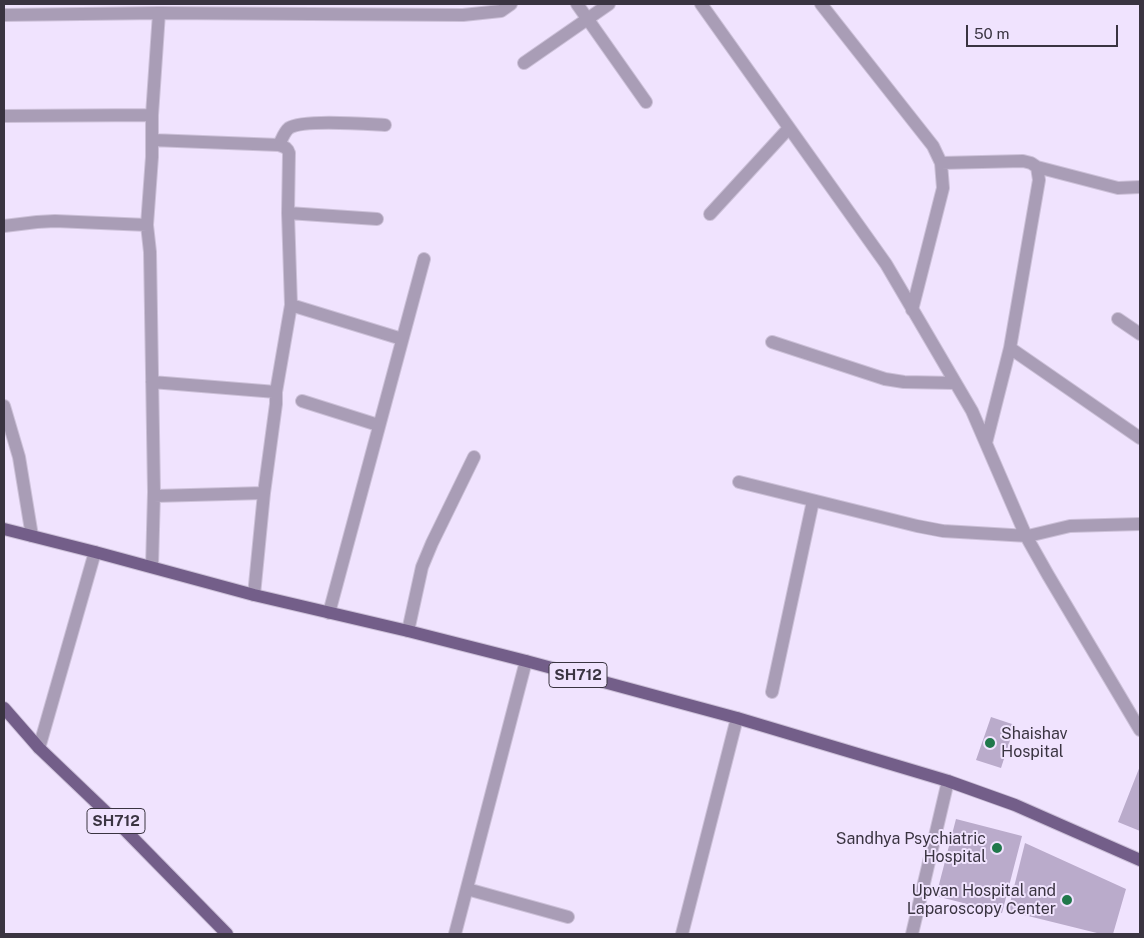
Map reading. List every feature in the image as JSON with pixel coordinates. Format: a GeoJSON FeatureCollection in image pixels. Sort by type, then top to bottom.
{"type":"FeatureCollection","features":[{"type":"Feature","properties":{"kind":"main road","name":"SH712"},"geometry":{"type":"LineString","coordinates":[[4,529],[254,595],[526,661],[737,718],[948,781],[1015,806],[1140,860]]}},
{"type":"Feature","properties":{"kind":"main road","name":"SH712"},"geometry":{"type":"LineString","coordinates":[[4,708],[39,748],[127,832],[227,934]]}},
{"type":"Feature","properties":{"kind":"street"},"geometry":{"type":"LineString","coordinates":[[4,14],[341,9],[463,15],[501,10],[511,4]]}},
{"type":"Feature","properties":{"kind":"street"},"geometry":{"type":"LineString","coordinates":[[577,4],[646,102]]}},
{"type":"Feature","properties":{"kind":"street"},"geometry":{"type":"LineString","coordinates":[[524,63],[609,4]]}},
{"type":"Feature","properties":{"kind":"street"},"geometry":{"type":"LineString","coordinates":[[700,4],[886,264],[972,411],[1026,536],[1140,730]]}},
{"type":"Feature","properties":{"kind":"street"},"geometry":{"type":"LineString","coordinates":[[821,4],[933,146],[941,163],[943,188],[912,310]]}},
{"type":"Feature","properties":{"kind":"street"},"geometry":{"type":"LineString","coordinates":[[152,567],[154,496],[150,252],[147,225],[158,13]]}},
{"type":"Feature","properties":{"kind":"street"},"geometry":{"type":"LineString","coordinates":[[4,116],[152,115]]}},
{"type":"Feature","properties":{"kind":"street"},"geometry":{"type":"LineString","coordinates":[[279,144],[286,131],[296,125],[310,123],[385,124]]}},
{"type":"Feature","properties":{"kind":"street"},"geometry":{"type":"LineString","coordinates":[[710,214],[789,128]]}},
{"type":"Feature","properties":{"kind":"street"},"geometry":{"type":"LineString","coordinates":[[152,140],[279,144],[286,147],[289,153],[288,213],[291,305],[276,392],[254,595]]}},
{"type":"Feature","properties":{"kind":"street"},"geometry":{"type":"LineString","coordinates":[[941,163],[1023,161],[1032,163],[1037,168],[1118,188],[1140,187]]}},
{"type":"Feature","properties":{"kind":"street"},"geometry":{"type":"LineString","coordinates":[[986,442],[1010,348],[1039,180],[1037,168]]}},
{"type":"Feature","properties":{"kind":"street"},"geometry":{"type":"LineString","coordinates":[[288,213],[377,220]]}},
{"type":"Feature","properties":{"kind":"street"},"geometry":{"type":"LineString","coordinates":[[4,226],[55,221],[147,225]]}},
{"type":"Feature","properties":{"kind":"street"},"geometry":{"type":"LineString","coordinates":[[329,613],[424,259]]}},
{"type":"Feature","properties":{"kind":"street"},"geometry":{"type":"LineString","coordinates":[[291,305],[402,339]]}},
{"type":"Feature","properties":{"kind":"street"},"geometry":{"type":"LineString","coordinates":[[1118,319],[1140,334]]}},
{"type":"Feature","properties":{"kind":"street"},"geometry":{"type":"LineString","coordinates":[[772,342],[885,379],[904,382],[956,383]]}},
{"type":"Feature","properties":{"kind":"street"},"geometry":{"type":"LineString","coordinates":[[1010,348],[1140,438]]}},
{"type":"Feature","properties":{"kind":"street"},"geometry":{"type":"LineString","coordinates":[[152,382],[276,392]]}},
{"type":"Feature","properties":{"kind":"street"},"geometry":{"type":"LineString","coordinates":[[302,401],[378,425]]}},
{"type":"Feature","properties":{"kind":"street"},"geometry":{"type":"LineString","coordinates":[[4,406],[19,457],[32,536]]}},
{"type":"Feature","properties":{"kind":"street"},"geometry":{"type":"LineString","coordinates":[[408,631],[422,567],[474,457]]}},
{"type":"Feature","properties":{"kind":"street"},"geometry":{"type":"LineString","coordinates":[[739,482],[943,531],[1026,536],[1070,526],[1140,524]]}},
{"type":"Feature","properties":{"kind":"street"},"geometry":{"type":"LineString","coordinates":[[154,496],[264,493]]}},
{"type":"Feature","properties":{"kind":"street"},"geometry":{"type":"LineString","coordinates":[[772,692],[813,500]]}},
{"type":"Feature","properties":{"kind":"street"},"geometry":{"type":"LineString","coordinates":[[39,748],[95,552]]}},
{"type":"Feature","properties":{"kind":"street"},"geometry":{"type":"LineString","coordinates":[[455,934],[526,661]]}},
{"type":"Feature","properties":{"kind":"street"},"geometry":{"type":"LineString","coordinates":[[682,934],[737,718]]}},
{"type":"Feature","properties":{"kind":"street"},"geometry":{"type":"LineString","coordinates":[[912,934],[948,781]]}},
{"type":"Feature","properties":{"kind":"street"},"geometry":{"type":"LineString","coordinates":[[467,889],[568,917]]}},
{"type":"Feature","properties":{"kind":"building"},"geometry":{"type":"Polygon","coordinates":[[[991,717],[1015,725],[1001,768],[976,760],[991,717]]]}},
{"type":"Feature","properties":{"kind":"building"},"geometry":{"type":"Polygon","coordinates":[[[1140,766],[1140,831],[1118,822],[1140,766]]]}},
{"type":"Feature","properties":{"kind":"building"},"geometry":{"type":"Polygon","coordinates":[[[956,819],[1022,836],[1002,913],[936,896],[956,819]]]}},
{"type":"Feature","properties":{"kind":"building"},"geometry":{"type":"Polygon","coordinates":[[[1025,843],[1126,889],[1113,934],[1101,934],[1008,911],[1025,843]]]}},
{"type":"Feature","properties":{"kind":"place","name":"Shaishav Hospital"},"geometry":{"type":"Point","coordinates":[990,743]}},
{"type":"Feature","properties":{"kind":"place","name":"Sandhya Psychiatric Hospital"},"geometry":{"type":"Point","coordinates":[997,848]}},
{"type":"Feature","properties":{"kind":"place","name":"Upvan Hospital and Laparoscopy Center"},"geometry":{"type":"Point","coordinates":[1067,900]}}]}
